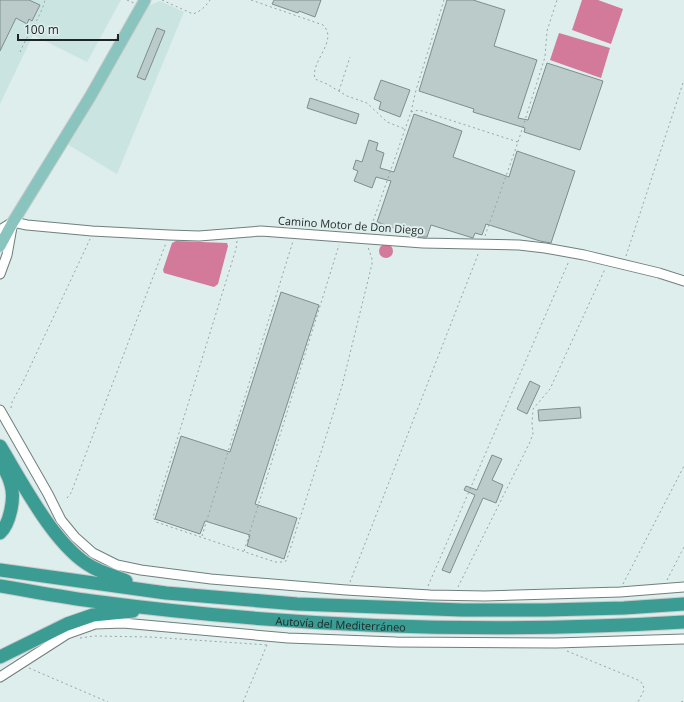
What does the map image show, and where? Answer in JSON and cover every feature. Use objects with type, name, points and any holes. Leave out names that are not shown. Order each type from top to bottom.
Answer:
[{"type":"highway","points":[[0,446],[47,522],[61,540],[92,567],[126,581]]},
{"type":"highway","points":[[0,463],[5,469],[12,487],[11,514],[0,533]]},
{"type":"highway","points":[[0,563],[172,588],[334,602],[363,607]]},
{"type":"highway","name":"Autovía del Mediterráneo","points":[[0,570],[166,593],[297,604],[462,610],[624,608],[684,604]]},
{"type":"highway","name":"Autovía del Mediterráneo","points":[[0,586],[91,601],[161,609],[254,618],[402,627],[564,627],[684,622]]},
{"type":"highway","points":[[0,657],[66,624],[93,615],[161,609]]},
{"type":"main road","points":[[0,247],[13,222],[90,97],[145,0]]},
{"type":"street","points":[[0,230],[13,222]]},
{"type":"street","points":[[0,274],[7,255],[13,222]]},
{"type":"street","name":"Camino Motor de Don Diego","points":[[13,222],[27,225],[92,231],[169,235],[198,236],[261,231],[423,243],[519,245],[573,253],[659,272],[684,281]]},
{"type":"street","points":[[0,410],[48,494],[61,520],[75,538],[93,552],[117,565],[141,570],[203,578],[428,595],[485,596],[620,592],[684,587]]},
{"type":"street","points":[[0,677],[67,634],[96,624],[123,623],[288,638],[396,642],[556,643],[684,639]]},
{"type":"path","points":[[20,52],[33,24],[40,15],[44,0]]},
{"type":"path","points":[[162,0],[193,14],[200,11],[210,0]]},
{"type":"path","points":[[251,0],[323,25],[327,28],[328,37],[314,77],[315,79],[327,84],[347,96],[367,103],[387,122],[405,129]]},
{"type":"path","points":[[236,232],[236,249],[153,517],[156,522],[275,562],[282,562],[286,561],[288,556],[342,386],[372,264],[367,239],[411,112],[416,90],[444,0]]},
{"type":"path","points":[[346,590],[482,244],[518,142],[544,57],[547,32],[557,0]]},
{"type":"path","points":[[339,92],[350,57]]},
{"type":"path","points":[[623,264],[684,80]]},
{"type":"path","points":[[411,112],[419,110],[518,142]]},
{"type":"path","points":[[11,408],[12,402],[89,244],[92,231]]},
{"type":"path","points":[[202,537],[296,233]]},
{"type":"path","points":[[67,498],[71,493],[169,235]]},
{"type":"path","points":[[244,552],[341,237]]},
{"type":"path","points":[[428,595],[428,585],[573,253]]},
{"type":"path","points":[[457,596],[459,585],[530,442],[533,434],[533,410],[550,389],[609,261]]},
{"type":"path","points":[[620,592],[684,466]]},
{"type":"path","points":[[663,589],[684,547]]},
{"type":"path","points":[[81,638],[101,636],[142,636],[275,645]]},
{"type":"path","points":[[243,702],[267,645]]},
{"type":"path","points":[[561,651],[568,651],[638,680],[643,684],[644,690],[638,702]]},
{"type":"path","points":[[27,667],[108,702]]},
{"type":"shaded area","points":[[0,0],[121,0],[87,62],[33,35],[0,104]]},
{"type":"shaded area","points":[[582,0],[598,0],[623,9],[611,44],[572,30]]},
{"type":"shaded area","points":[[160,1],[184,12],[117,174],[67,144],[148,6]]},
{"type":"shaded area","points":[[559,33],[610,48],[601,78],[550,60]]},
{"type":"shaded area","points":[[176,241],[227,243],[228,246],[218,284],[214,287],[164,273],[163,270],[172,243]]},
{"type":"shaded area","points":[[383,244],[389,244],[393,248],[393,254],[389,258],[383,258],[379,254],[379,248]]},
{"type":"building","points":[[0,0],[29,0],[40,5],[32,21],[29,19],[27,24],[16,18],[0,51]]},
{"type":"building","points":[[274,0],[321,0],[315,17],[272,4]]},
{"type":"building","points":[[447,0],[473,0],[505,10],[494,46],[537,60],[518,118],[528,120],[547,63],[603,81],[580,150],[524,132],[525,128],[473,112],[474,109],[419,91]]},
{"type":"building","points":[[157,28],[165,31],[145,80],[137,77]]},
{"type":"building","points":[[381,80],[410,90],[400,117],[379,109],[381,102],[374,99]]},
{"type":"building","points":[[310,98],[359,114],[356,124],[307,108]]},
{"type":"building","points":[[414,114],[462,131],[453,157],[509,177],[517,151],[575,171],[551,243],[486,224],[482,235],[475,233],[473,238],[431,225],[427,237],[419,237],[377,222],[391,181],[376,177],[372,188],[354,181],[358,171],[353,169],[356,160],[362,162],[369,140],[378,143],[376,150],[384,153],[380,168],[394,172]]},
{"type":"building","points":[[281,292],[319,305],[255,504],[297,518],[284,559],[247,546],[250,535],[205,521],[200,534],[155,519],[181,436],[230,452]]},
{"type":"building","points":[[530,381],[540,386],[527,414],[517,409]]},
{"type":"building","points":[[580,407],[581,418],[539,421],[538,410]]},
{"type":"building","points":[[492,455],[502,459],[492,480],[503,485],[496,503],[483,498],[450,573],[442,570],[475,495],[464,490],[466,486],[477,490]]}]
